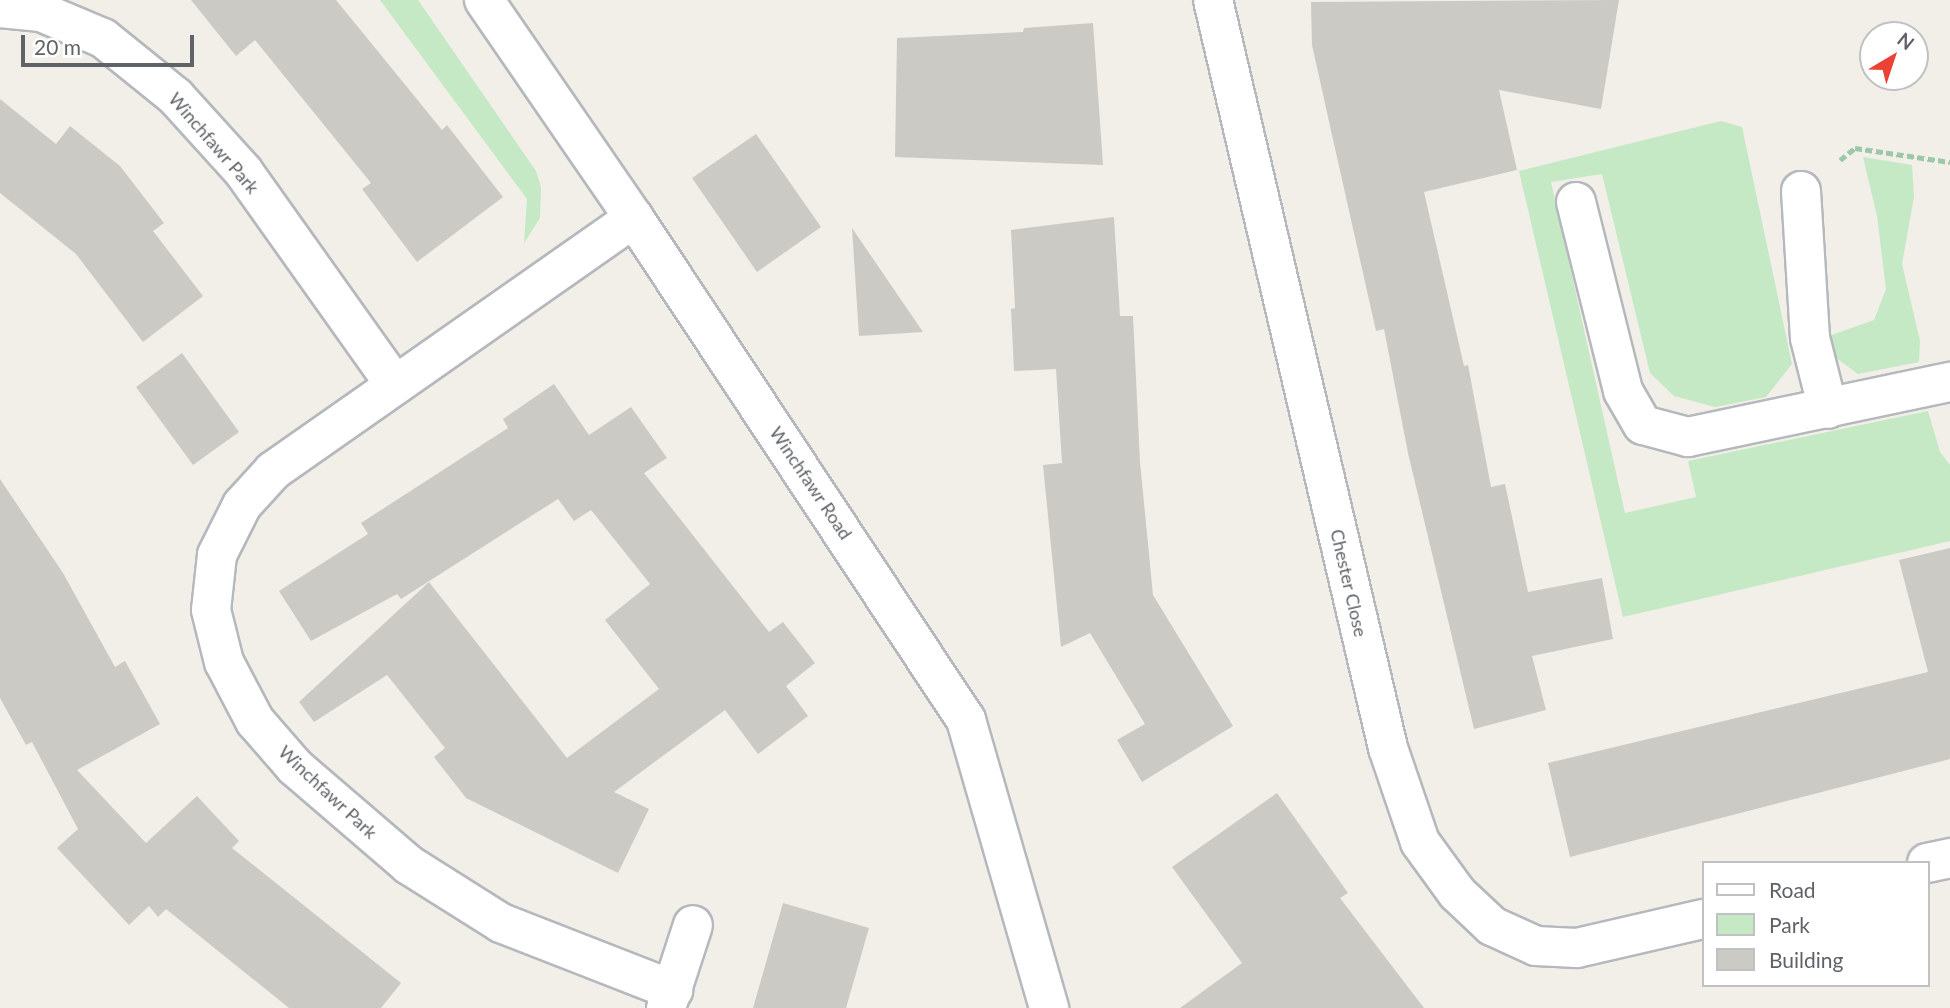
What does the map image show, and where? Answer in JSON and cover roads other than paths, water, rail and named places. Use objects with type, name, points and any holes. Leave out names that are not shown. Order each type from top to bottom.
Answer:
[{"type":"street","name":"Winchfawr Road","points":[[484,0],[634,218],[966,720],[1049,1008]]},
{"type":"street","name":"Chester Close","points":[[1213,0],[1388,748],[1420,842],[1457,893],[1492,926],[1536,946],[1577,948],[1702,919]]},
{"type":"street","name":"Winchfawr Park","points":[[0,9],[41,12],[103,38],[176,97],[243,171],[395,386]]},
{"type":"street","points":[[1801,191],[1810,338],[1828,409]]},
{"type":"street","points":[[1576,202],[1623,391],[1643,425],[1688,437],[1950,382]]},
{"type":"street","name":"Winchfawr Park","points":[[634,218],[273,471],[242,505],[217,555],[211,610],[223,662],[255,720],[295,767],[409,865],[500,923],[669,999],[693,925]]},
{"type":"street","points":[[1929,863],[1950,858]]}]
